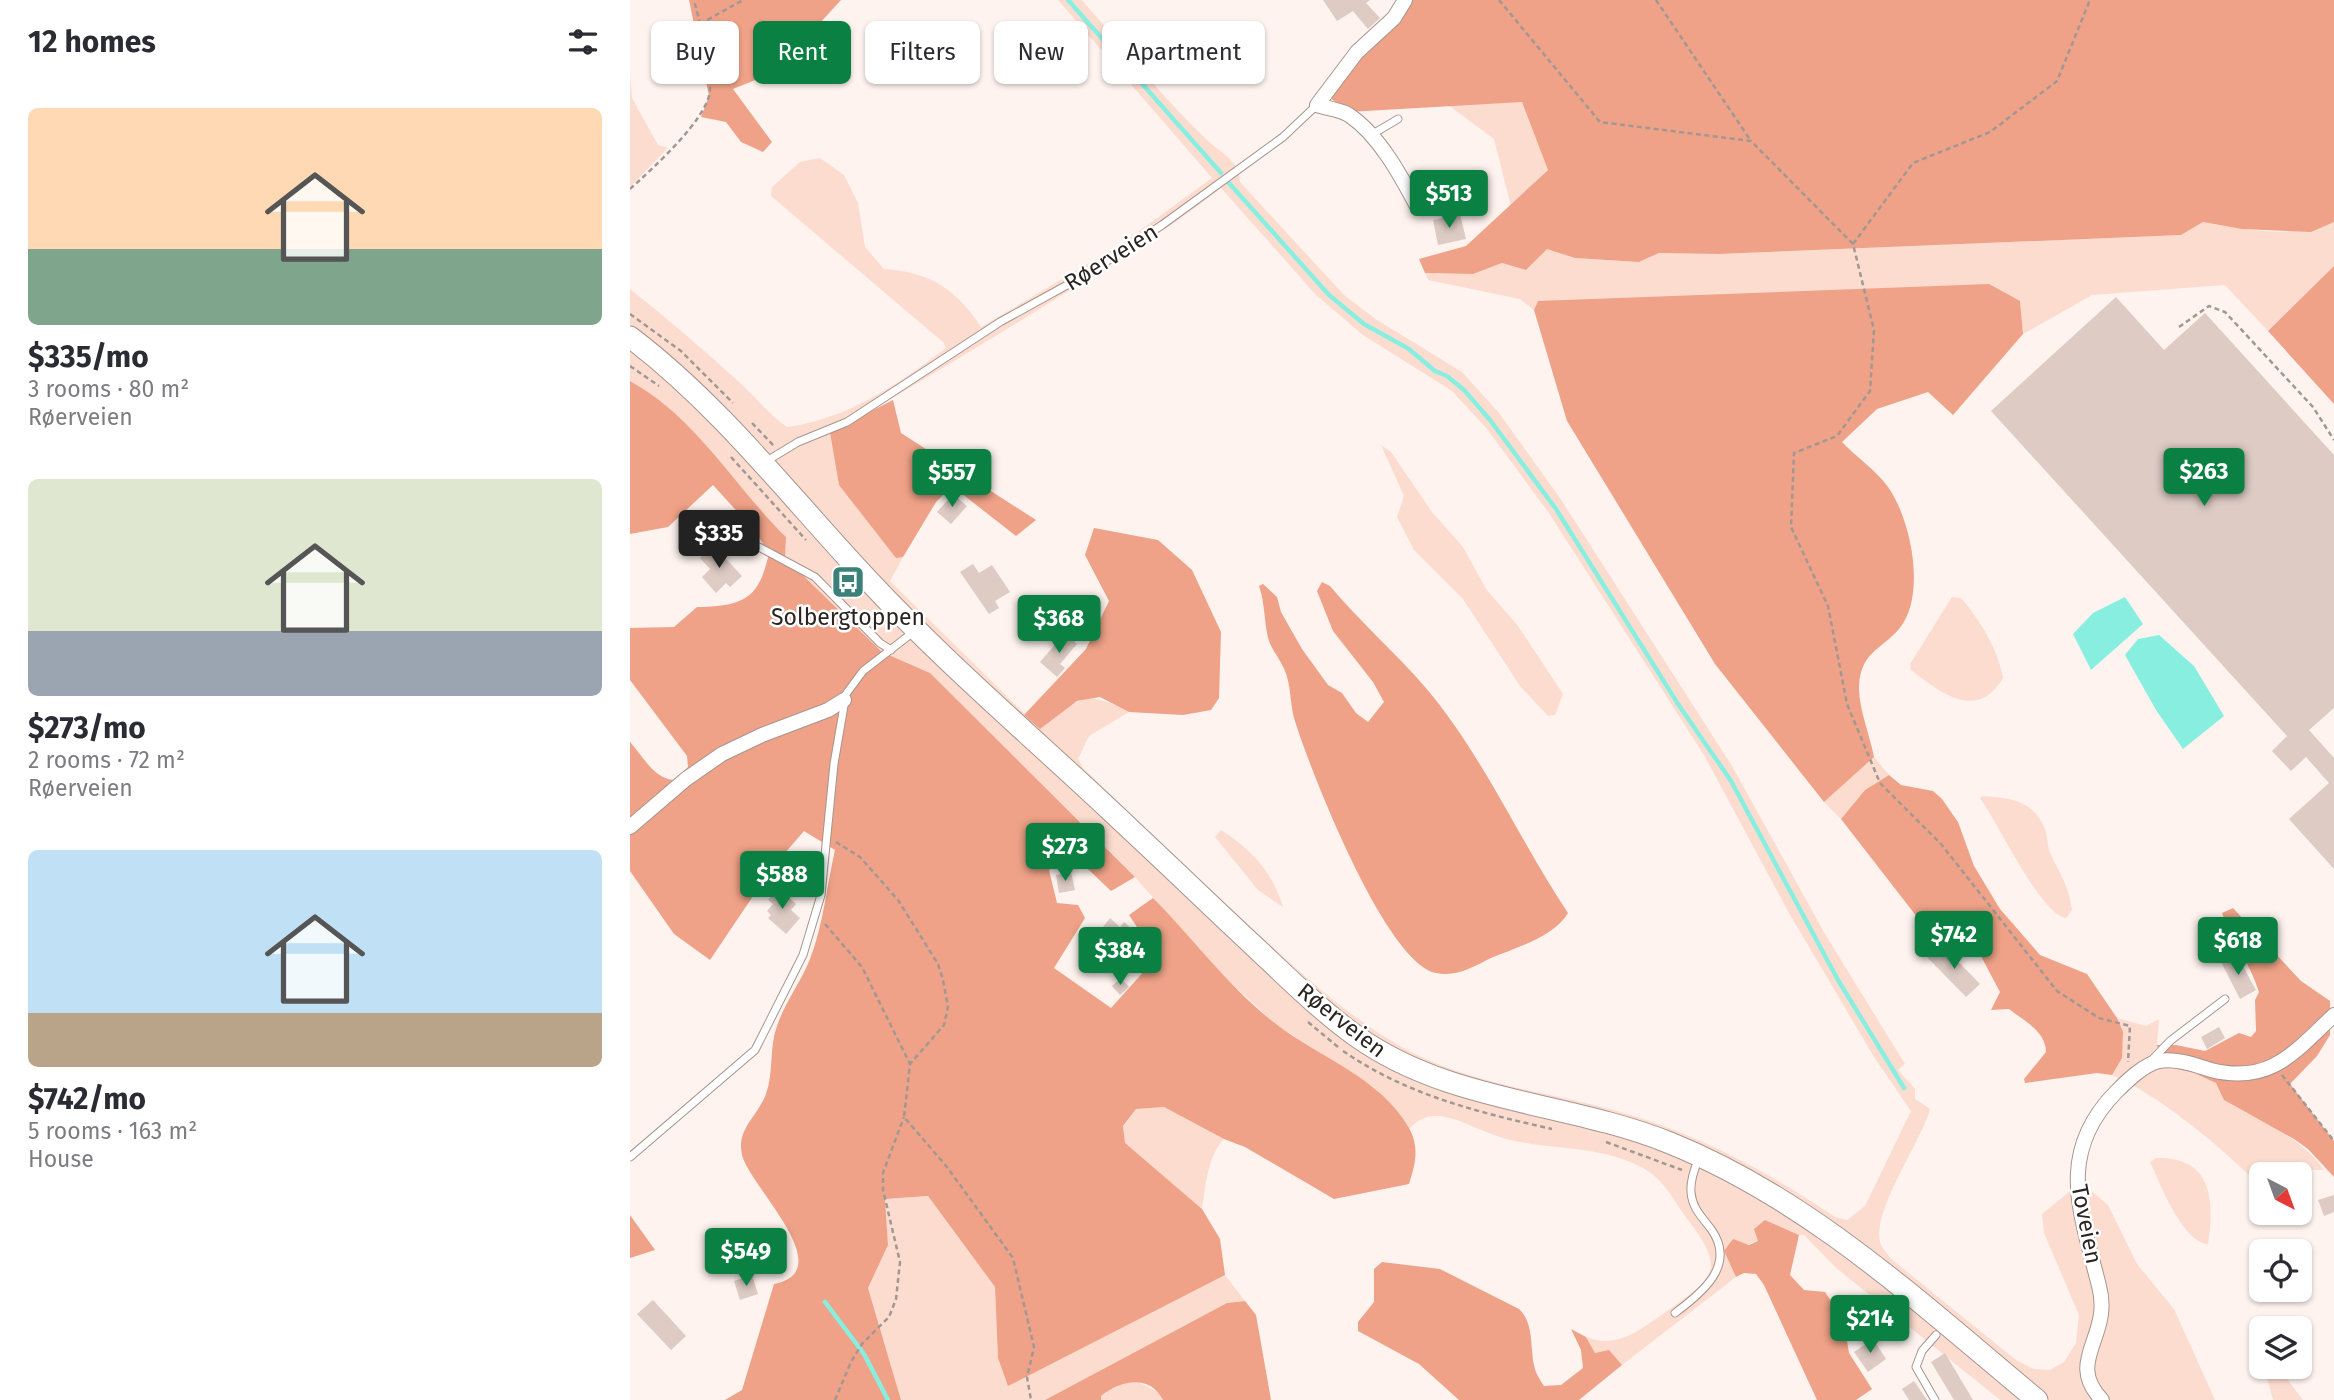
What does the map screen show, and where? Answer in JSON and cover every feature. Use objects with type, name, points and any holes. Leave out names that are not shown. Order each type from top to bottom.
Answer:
[{"type":"main road","name":"Røerveien","points":[[630,337],[691,388],[916,630],[1295,984],[1373,1047],[1407,1067],[1440,1080],[1623,1126],[1696,1165],[1772,1192],[1817,1222],[2037,1400]]},
{"type":"street","points":[[1405,0],[1394,18],[1357,52],[1317,105],[1348,114],[1371,136],[1403,181],[1418,208]]},
{"type":"street","points":[[630,827],[685,779],[722,754],[762,735],[828,710],[844,700]]},
{"type":"street","name":"Toveien","points":[[2102,1400],[2087,1380],[2085,1367],[2101,1324],[2103,1305],[2078,1206],[2077,1163],[2095,1118],[2128,1080],[2150,1065],[2176,1060],[2240,1074],[2275,1066],[2286,1061],[2334,1015]]},
{"type":"lane","name":"Røerveien","points":[[762,464],[798,442],[847,422],[1000,322],[1087,274],[1162,225],[1283,137],[1317,105]]},
{"type":"lane","points":[[1371,136],[1398,119]]},
{"type":"lane","points":[[759,547],[806,570],[880,643],[891,650]]},
{"type":"lane","points":[[630,1157],[755,1050],[803,955],[821,895],[834,764],[844,700],[857,677],[916,630]]},
{"type":"lane","points":[[2150,1065],[2152,1058],[2170,1041],[2225,999]]},
{"type":"lane","points":[[1675,1313],[1710,1284],[1719,1265],[1715,1236],[1692,1199],[1696,1165]]},
{"type":"lane","points":[[1935,1400],[1916,1367],[1922,1351],[1936,1335]]},
{"type":"path","points":[[694,0],[700,21]]},
{"type":"path","points":[[706,21],[743,0]]},
{"type":"path","points":[[1499,0],[1600,122],[1751,141]]},
{"type":"path","points":[[1656,0],[1751,141],[1853,244],[1874,330],[1870,391],[1837,436],[1794,453],[1791,527],[1828,606],[1847,704],[1880,783],[1941,844],[2057,991],[2099,1018],[2130,1026],[2128,1080]]},
{"type":"path","points":[[1853,244],[1913,163],[1990,132],[2057,81],[2090,0]]},
{"type":"path","points":[[630,189],[704,112],[710,91],[709,84]]},
{"type":"path","points":[[2179,327],[2209,306],[2225,312],[2313,407],[2334,440]]},
{"type":"path","points":[[630,366],[666,391]]},
{"type":"path","points":[[724,449],[807,541]]},
{"type":"path","points":[[828,836],[860,857],[898,900],[939,964],[948,1007],[944,1025],[910,1064]]},
{"type":"path","points":[[816,914],[862,967],[910,1064],[904,1116],[883,1173],[883,1190],[900,1262],[896,1300],[889,1317],[857,1352],[835,1400]]},
{"type":"path","points":[[1304,1018],[1345,1052],[1410,1089],[1474,1112],[1554,1129]]},
{"type":"path","points":[[2275,1066],[2334,1141]]},
{"type":"path","points":[[904,1116],[947,1167],[1013,1258],[1034,1347],[1027,1377],[1031,1400]]},
{"type":"path","points":[[1600,1140],[1696,1165]]},
{"type":"shaded area","points":[[689,0],[841,0],[822,21],[753,21],[753,81],[733,89],[772,142],[763,152],[741,142],[726,122],[701,117],[709,96],[706,84],[739,84],[739,21],[693,21]]},
{"type":"shaded area","points":[[1058,0],[1082,0],[1102,23],[1102,51],[1088,35],[1088,21],[1076,21]]},
{"type":"shaded area","points":[[1403,0],[2334,0],[2334,222],[2311,232],[2242,229],[2203,222],[2181,235],[1719,254],[1659,253],[1639,262],[1575,258],[1547,249],[1526,270],[1502,263],[1473,274],[1425,273],[1419,259],[1466,246],[1548,170],[1522,102],[1348,112],[1329,97],[1404,7]]},
{"type":"shaded area","points":[[630,76],[632,98],[658,145],[668,148],[630,187]]},
{"type":"shaded area","points":[[1131,84],[1154,84],[1205,138],[1228,157],[1239,174],[1240,182],[1344,295],[1377,320],[1462,372],[1499,413],[1560,498],[1732,766],[1825,934],[1905,1064],[1898,1070],[1915,1089],[1915,1099],[1930,1109],[1882,1215],[1879,1232],[1881,1245],[1890,1258],[2016,1360],[2034,1369],[2050,1370],[2064,1362],[2076,1343],[2079,1315],[2044,1233],[2042,1214],[2069,1192],[2089,1189],[2108,1205],[2137,1264],[2174,1309],[2215,1400],[2000,1400],[1835,1267],[1804,1235],[1765,1220],[1758,1241],[1724,1251],[1736,1277],[1622,1365],[1609,1351],[1595,1353],[1586,1337],[1608,1341],[1636,1332],[1693,1292],[1709,1274],[1711,1264],[1701,1238],[1658,1179],[1627,1160],[1592,1151],[1503,1138],[1445,1117],[1425,1118],[1409,1129],[1376,1089],[1275,1024],[1211,964],[1135,877],[930,673],[882,652],[785,558],[786,537],[695,433],[654,396],[630,381],[630,289],[713,358],[787,427],[809,423],[851,408],[891,387],[946,348],[944,343],[771,196],[772,187],[800,162],[820,158],[844,175],[858,203],[865,247],[884,269],[915,274],[940,285],[962,302],[981,327],[1120,245],[1212,178]],"holes":[[[1221,188],[1316,295],[1363,335],[1452,391],[1487,429],[1549,513],[1704,755],[1789,913],[1874,1057],[1911,1111],[1865,1206],[1847,1220],[1835,1217],[1757,1169],[1674,1130],[1617,1111],[1514,1087],[1437,1064],[1391,1041],[1329,997],[1084,769],[1078,759],[1089,736],[1129,712],[1113,704],[1090,699],[1073,705],[1039,728],[890,581],[903,557],[830,432],[924,380],[1094,276]]]},
{"type":"shaded area","points":[[1522,101],[1548,169],[1511,207],[1494,139],[1448,105]]},
{"type":"shaded area","points":[[2203,222],[2286,232],[2334,222],[2334,266],[2268,331],[2225,285],[2092,295],[2023,334],[2020,301],[1538,301],[1534,310],[1520,299],[1428,280],[1425,273],[1473,274],[1502,263],[1526,270],[1547,248],[1575,258],[1639,262],[1659,253],[1719,254],[2181,235]]},
{"type":"shaded area","points":[[2334,266],[2334,404],[2268,331]]},
{"type":"shaded area","points":[[1989,284],[2020,301],[2023,334],[1953,415],[1928,392],[1877,409],[1842,442],[1883,481],[1896,501],[1909,537],[1914,578],[1908,615],[1899,629],[1867,659],[1860,676],[1861,705],[1874,757],[1824,802],[1715,664],[1567,421],[1534,310],[1538,301]]},
{"type":"shaded area","points":[[630,381],[675,413],[713,453],[786,537],[785,558],[882,652],[930,673],[1135,877],[1111,891],[1070,852],[1049,870],[1057,903],[1078,905],[1085,918],[1054,968],[1111,1008],[1147,968],[1149,945],[1129,915],[1153,898],[1259,1010],[1293,1036],[1366,1082],[1397,1110],[1409,1128],[1415,1149],[1415,1163],[1409,1184],[1334,1199],[1245,1147],[1224,1139],[1164,1107],[1136,1109],[1123,1126],[1125,1143],[1202,1209],[1220,1239],[1225,1275],[1008,1386],[998,1358],[995,1287],[928,1196],[885,1199],[888,1245],[868,1288],[901,1400],[725,1400],[742,1390],[774,1284],[792,1276],[798,1263],[795,1246],[786,1227],[748,1169],[741,1146],[745,1130],[766,1094],[777,1026],[814,946],[835,850],[804,831],[772,868],[710,960],[674,934],[630,871],[630,742],[654,771],[667,779],[674,780],[688,767],[687,756],[630,680],[630,628],[674,627],[697,607],[738,602],[747,597],[760,581],[769,553],[754,530],[713,485],[668,527],[630,534]]},
{"type":"shaded area","points":[[893,400],[901,433],[1036,520],[1016,536],[952,486],[936,502],[903,557],[896,558],[839,485],[830,432]]},
{"type":"shaded area","points":[[1381,445],[1391,452],[1432,512],[1463,547],[1486,589],[1518,626],[1563,694],[1555,715],[1548,716],[1520,686],[1463,599],[1414,550],[1397,517],[1404,496]]},
{"type":"shaded area","points":[[1094,528],[1158,540],[1192,570],[1221,632],[1219,698],[1211,710],[1183,715],[1129,712],[1100,697],[1077,701],[1040,729],[1024,715],[1086,649],[1109,601],[1085,555]]},
{"type":"shaded area","points":[[1322,582],[1330,586],[1425,687],[1446,713],[1483,769],[1568,913],[1544,935],[1451,974],[1436,973],[1416,961],[1394,936],[1373,901],[1332,818],[1294,718],[1287,676],[1268,638],[1259,586],[1263,584],[1277,597],[1281,612],[1302,649],[1328,685],[1342,693],[1356,713],[1368,722],[1384,702],[1373,682],[1333,631],[1317,591]]},
{"type":"shaded area","points":[[1952,597],[1961,598],[1975,616],[1993,646],[2001,667],[2003,678],[1993,691],[1982,699],[1958,699],[1934,687],[1911,670],[1910,664]]},
{"type":"shaded area","points":[[1874,757],[1889,775],[1865,790],[1841,819],[1824,802]]},
{"type":"shaded area","points":[[1889,775],[1901,785],[1933,791],[1942,799],[1958,822],[1974,866],[2000,909],[2040,955],[2087,974],[2117,1018],[2123,1032],[2122,1058],[2112,1075],[2097,1073],[2025,1083],[2024,1079],[2046,1052],[2038,1032],[2009,1009],[1991,1010],[2000,992],[1974,943],[1958,926],[1917,917],[1841,819],[1865,790]]},
{"type":"shaded area","points":[[1983,796],[2020,802],[2040,819],[2050,852],[2069,894],[2072,910],[2066,918],[2045,902],[2020,866],[1980,798]]},
{"type":"shaded area","points":[[1221,830],[1260,862],[1283,907],[1258,890],[1215,837]]},
{"type":"shaded area","points":[[2233,908],[2301,981],[2330,1001],[2330,1035],[2317,1056],[2290,1084],[2334,1141],[2334,1177],[2308,1149],[2294,1139],[2224,1100],[2216,1083],[2192,1072],[2161,1066],[2157,1045],[2176,1045],[2205,1051],[2239,1033],[2251,1037],[2256,1031],[2255,1000],[2259,992],[2222,913]]},
{"type":"shaded area","points":[[2117,1018],[2146,1026],[2159,1019],[2157,1045],[2161,1066],[2206,1076],[2219,1086],[2226,1100],[2291,1138],[2324,1170],[2312,1170],[2312,1162],[2249,1162],[2248,1174],[2183,1119],[2148,1094],[2112,1075],[2119,1061],[2122,1033]]},
{"type":"shaded area","points":[[1164,1107],[1224,1139],[1211,1163],[1202,1209],[1125,1144],[1123,1127],[1136,1109]]},
{"type":"shaded area","points":[[2156,1158],[2175,1159],[2189,1164],[2206,1184],[2211,1212],[2208,1244],[2198,1241],[2189,1233],[2173,1210],[2150,1162]]},
{"type":"shaded area","points":[[928,1196],[995,1287],[998,1358],[1008,1385],[1225,1275],[1245,1301],[1227,1303],[1045,1400],[901,1400],[868,1288],[888,1245],[885,1199]]},
{"type":"shaded area","points":[[630,1215],[655,1250],[630,1258]]},
{"type":"shaded area","points":[[1765,1220],[1799,1235],[1790,1275],[1804,1290],[1825,1292],[1844,1321],[1849,1353],[1872,1389],[1856,1400],[1817,1400],[1764,1285],[1756,1274],[1744,1273],[1736,1277],[1724,1251],[1733,1239],[1749,1245],[1758,1241],[1754,1229]]},
{"type":"shaded area","points":[[1382,1262],[1440,1269],[1519,1309],[1527,1321],[1535,1368],[1544,1386],[1561,1385],[1583,1368],[1581,1350],[1571,1329],[1586,1337],[1595,1353],[1609,1350],[1622,1365],[1579,1400],[1459,1400],[1419,1364],[1358,1331],[1358,1322],[1374,1302],[1374,1269]]},
{"type":"shaded area","points":[[1245,1301],[1256,1315],[1271,1400],[1163,1400],[1150,1386],[1134,1382],[1117,1386],[1101,1396],[1101,1400],[1045,1400],[1227,1303]]},
{"type":"shaded area","points":[[2267,1379],[2287,1379],[2303,1400],[2273,1400]]},
{"type":"shaded area","points":[[1138,1382],[1160,1393],[1163,1400],[1101,1400],[1101,1396],[1116,1383]]},
{"type":"water","points":[[2125,597],[2143,624],[2091,670],[2073,634],[2093,613]]},
{"type":"water","points":[[2159,635],[2194,666],[2224,716],[2183,749],[2156,710],[2125,655],[2138,639]]},
{"type":"building","points":[[1323,0],[1370,0],[1366,3],[1380,18],[1368,29],[1353,11],[1337,21]]},
{"type":"building","points":[[1460,214],[1466,239],[1438,245],[1433,220]]},
{"type":"building","points":[[2116,297],[2164,350],[2205,313],[2334,455],[2334,708],[2309,730],[2334,758],[2334,869],[2289,819],[2329,783],[2306,757],[2291,771],[2272,751],[2287,736],[1991,411]]},
{"type":"building","points":[[953,494],[967,506],[951,524],[937,512]]},
{"type":"building","points":[[713,545],[742,576],[730,587],[726,583],[716,593],[702,577],[710,569],[700,558]]},
{"type":"building","points":[[973,564],[979,573],[992,565],[1010,592],[995,601],[999,608],[989,614],[960,572]]},
{"type":"building","points":[[1065,633],[1077,644],[1060,664],[1065,668],[1057,677],[1040,662]]},
{"type":"building","points":[[1071,872],[1075,890],[1059,893],[1056,875]]},
{"type":"building","points":[[778,888],[796,904],[791,910],[800,918],[786,934],[768,918],[771,915],[767,911],[773,904],[768,900]]},
{"type":"building","points":[[1110,918],[1120,927],[1124,922],[1139,935],[1130,945],[1142,954],[1132,966],[1106,943],[1110,939],[1100,931]]},
{"type":"building","points":[[1941,944],[1980,984],[1966,997],[1927,957]]},
{"type":"building","points":[[2233,956],[2237,963],[2240,961],[2256,990],[2240,999],[2221,962]]},
{"type":"building","points":[[1121,978],[1129,987],[1120,995],[1112,986]]},
{"type":"building","points":[[2219,1027],[2225,1038],[2207,1049],[2201,1037]]},
{"type":"building","points":[[2334,1195],[2334,1212],[2324,1216],[2318,1200]]},
{"type":"building","points":[[752,1275],[758,1294],[740,1300],[734,1281]]},
{"type":"building","points":[[653,1300],[686,1336],[671,1350],[637,1314]]},
{"type":"building","points":[[1873,1339],[1886,1359],[1868,1372],[1854,1352]]},
{"type":"building","points":[[1945,1353],[1973,1400],[1954,1400],[1931,1362]]},
{"type":"building","points":[[1914,1381],[1927,1400],[1909,1400],[1902,1389]]},
{"type":"waterway","points":[[1068,0],[1221,173]]},
{"type":"waterway","points":[[1229,183],[1329,295],[1364,324],[1409,349],[1435,371],[1447,376],[1464,390],[1490,420],[1556,509],[1678,704],[1731,781],[1838,980],[1904,1088]]},
{"type":"waterway","points":[[825,1302],[864,1354],[888,1400]]},
{"type":"place","name":"Solbergtoppen","points":[[848,582]]}]
